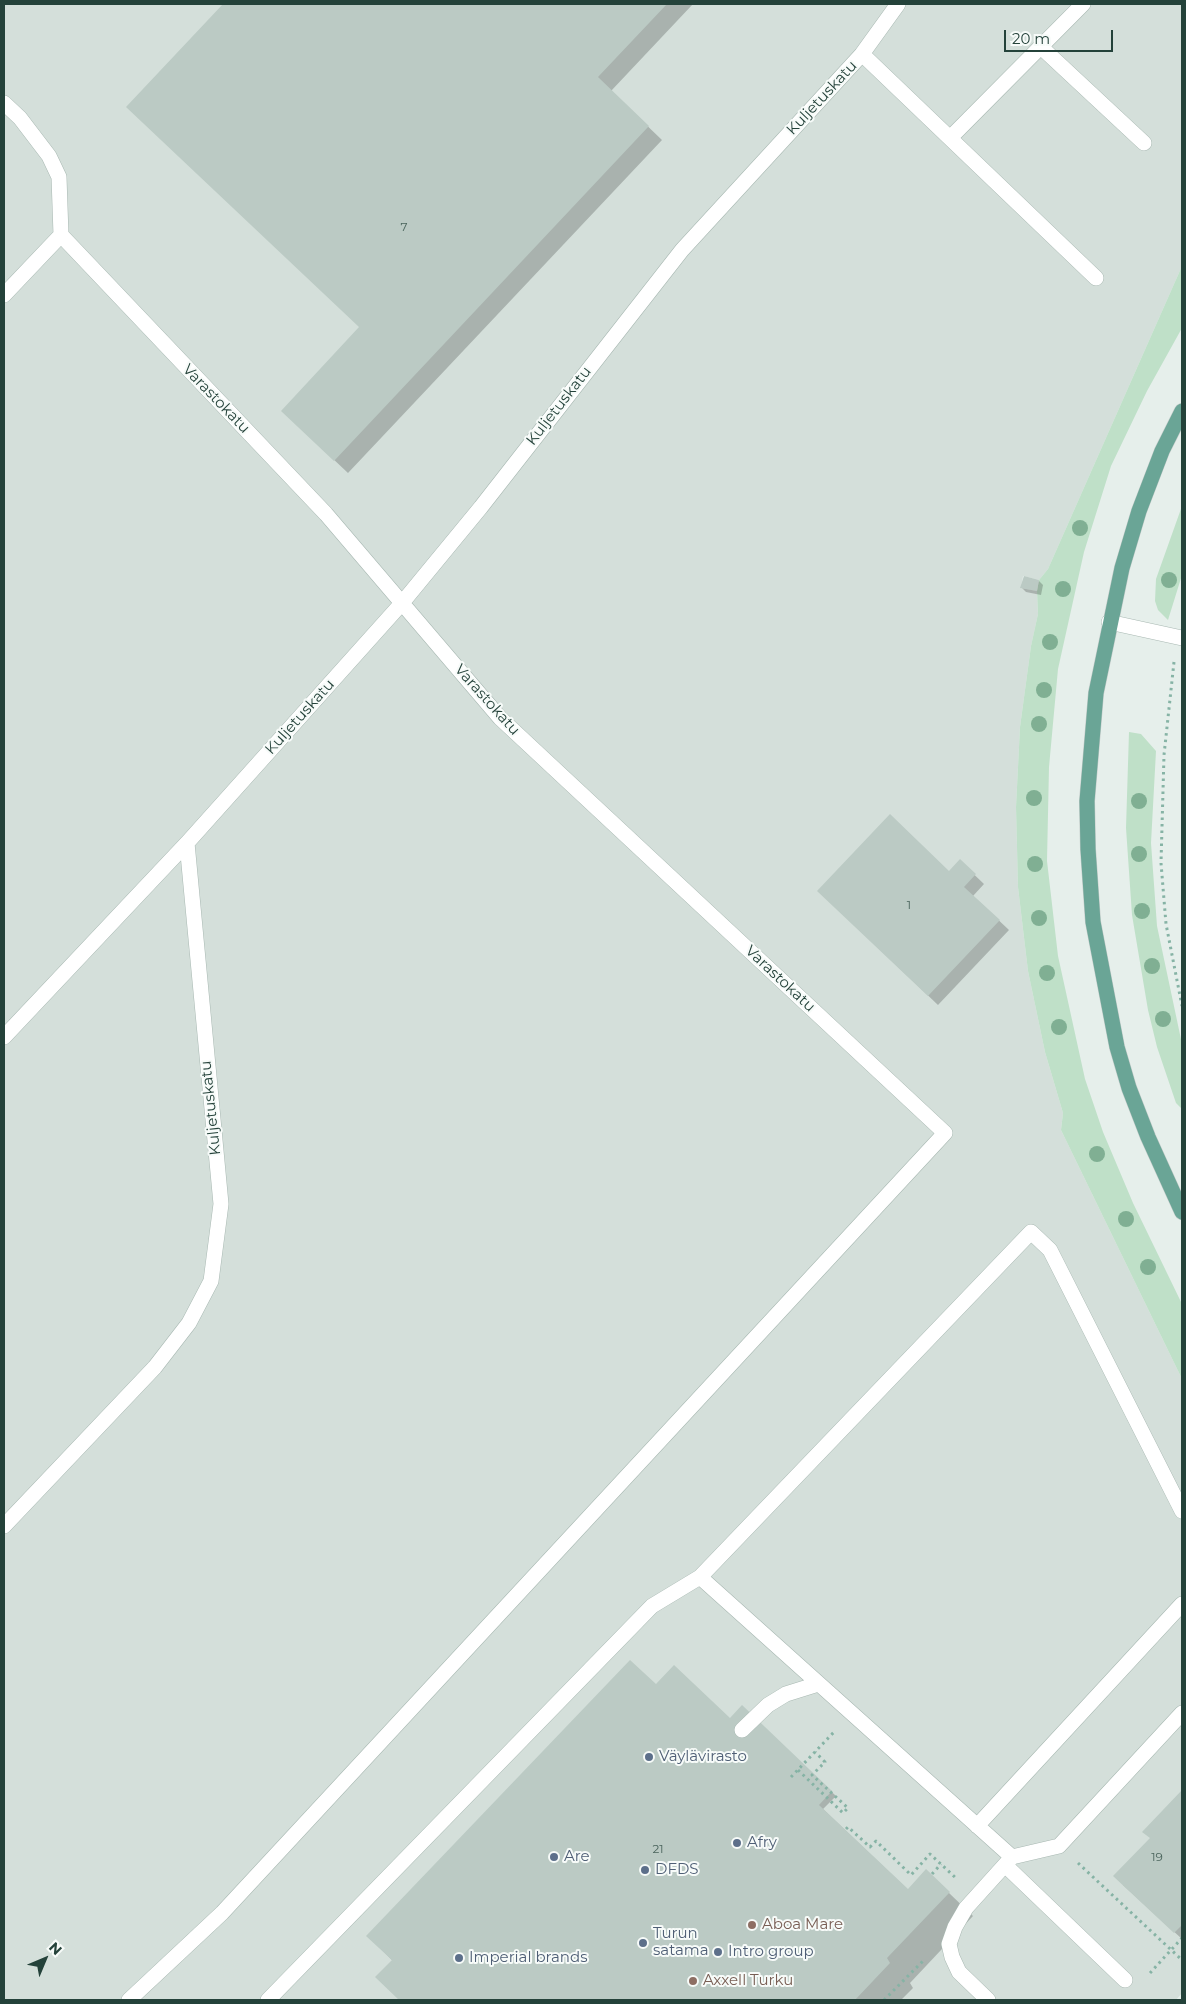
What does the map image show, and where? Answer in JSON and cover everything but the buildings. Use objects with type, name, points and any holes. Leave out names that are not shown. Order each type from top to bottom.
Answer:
[{"type":"main road","points":[[1182,411],[1162,451],[1139,511],[1122,568],[1109,622],[1096,693],[1087,801],[1093,922],[1117,1047],[1129,1088],[1148,1137],[1182,1212]]},
{"type":"street","name":"Kuljetuskatu","points":[[4,1526],[155,1367],[189,1323],[211,1281],[221,1204],[187,843],[402,603],[481,507],[682,250],[862,54],[898,4]]},
{"type":"street","points":[[950,138],[1083,4]]},
{"type":"street","points":[[1041,46],[1144,143]]},
{"type":"street","points":[[862,54],[1096,278]]},
{"type":"street","points":[[4,103],[20,118],[49,156],[59,177],[60,235],[4,294]]},
{"type":"street","name":"Varastokatu","points":[[60,235],[326,514],[500,718],[945,1133],[222,1912],[129,2000]]},
{"type":"street","points":[[1109,622],[1182,638]]},
{"type":"street","points":[[4,1037],[187,843]]},
{"type":"street","points":[[268,2000],[652,1606],[700,1577],[1031,1232],[1050,1250],[1182,1511]]},
{"type":"street","points":[[700,1577],[977,1826],[1008,1861],[1125,1980]]},
{"type":"street","points":[[977,1826],[1182,1604]]},
{"type":"street","points":[[742,1730],[768,1705],[786,1694],[818,1684]]},
{"type":"street","points":[[988,2000],[959,1972],[952,1957],[949,1944],[955,1927],[966,1908],[1008,1861],[1059,1846],[1182,1713]]},
{"type":"path","points":[[1175,655],[1164,755],[1161,863],[1166,924],[1182,1006]]},
{"type":"path","points":[[791,1777],[815,1752],[825,1762],[812,1775],[848,1808],[843,1813],[798,1770]]},
{"type":"path","points":[[846,1829],[848,1827],[870,1847],[876,1841],[911,1875],[930,1854],[976,1897]]},
{"type":"path","points":[[1059,1846],[1182,1960]]},
{"type":"path","points":[[932,1874],[941,1864]]},
{"type":"path","points":[[1125,1980],[1135,1989],[1182,1938]]},
{"type":"path","points":[[884,2000],[918,1964],[949,1944]]},
{"type":"shaded area","points":[[4,4],[1182,4],[1182,266],[1048,569],[1039,580],[1023,576],[1021,588],[1037,591],[1038,614],[1031,646],[1020,727],[1016,807],[1018,887],[1028,971],[1045,1052],[1063,1113],[1061,1130],[1182,1379],[1182,1993],[1176,2000],[4,2000]]},
{"type":"green space","points":[[1182,266],[1182,328],[1147,391],[1111,466],[1084,552],[1058,669],[1049,767],[1047,861],[1058,956],[1085,1079],[1103,1132],[1133,1203],[1182,1304],[1182,1379],[1061,1130],[1063,1113],[1045,1052],[1028,971],[1018,887],[1016,807],[1020,727],[1031,646],[1038,614],[1037,591],[1039,580],[1048,569]]},
{"type":"green space","points":[[1182,506],[1182,575],[1168,620],[1158,610],[1155,601],[1156,579]]},
{"type":"green space","points":[[1129,732],[1141,734],[1156,751],[1151,843],[1157,926],[1182,1044],[1182,1109],[1176,1103],[1157,1047],[1148,1010],[1132,915],[1126,828]]},
{"type":"place","name":"Väylävirasto","points":[[649,1757]]},
{"type":"place","name":"Afry","points":[[737,1843]]},
{"type":"place","name":"Are","points":[[554,1857]]},
{"type":"place","name":"DFDS","points":[[645,1870]]},
{"type":"place","name":"Aboa Mare","points":[[752,1925]]},
{"type":"place","name":"Turun satama","points":[[643,1943]]},
{"type":"place","name":"Intro group","points":[[718,1952]]},
{"type":"place","name":"Imperial brands","points":[[459,1958]]},
{"type":"place","name":"Axxell Turku","points":[[693,1981]]}]
